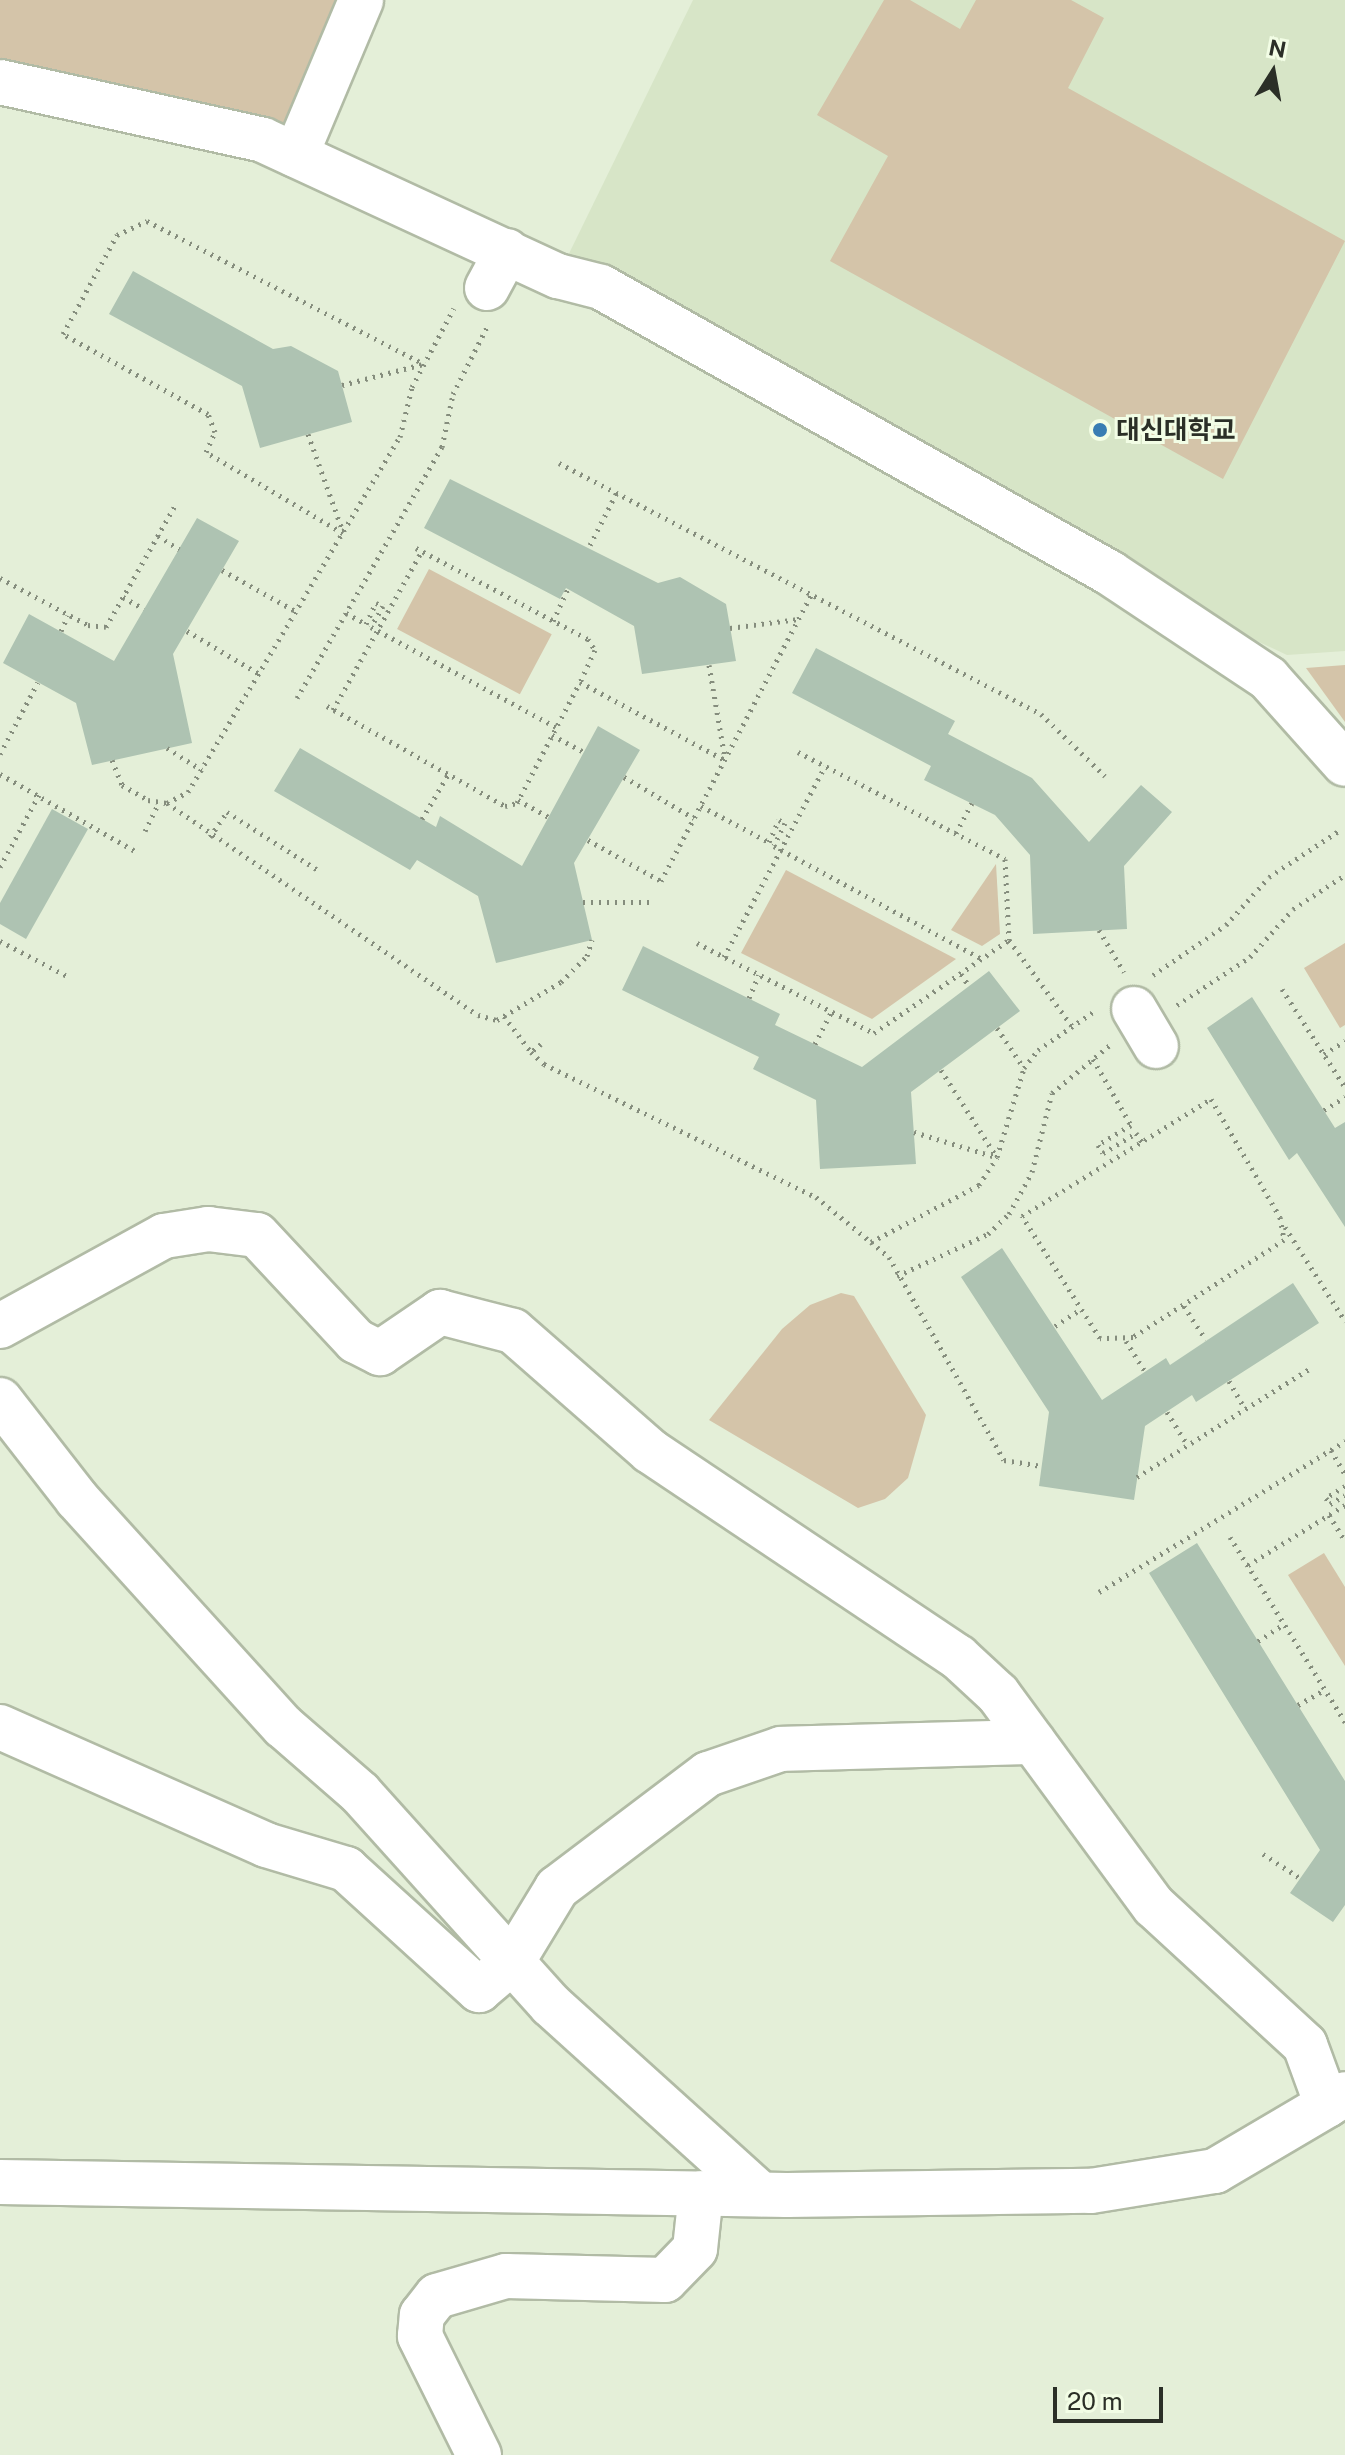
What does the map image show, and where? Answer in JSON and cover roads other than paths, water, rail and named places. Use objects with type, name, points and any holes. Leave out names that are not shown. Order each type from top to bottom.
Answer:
[{"type":"street","points":[[296,155],[361,0]]},
{"type":"street","points":[[0,82],[263,140],[296,155],[486,289],[601,287],[1110,573],[1268,678],[1345,764]]},
{"type":"street","points":[[0,1326],[164,1236],[220,1230],[257,1235],[356,1341],[380,1353],[440,1312],[513,1331],[674,1468],[958,1657],[1033,1742],[1154,1906],[1305,2045],[1336,2099],[1215,2171],[1091,2191],[760,2194],[0,2182]]},
{"type":"street","points":[[0,1400],[77,1499],[283,1726],[360,1793],[512,1962],[760,2194]]},
{"type":"street","points":[[0,1727],[266,1845],[346,1869],[479,1990],[512,1962],[557,1888],[708,1774],[781,1749],[1033,1742]]},
{"type":"street","points":[[479,2455],[420,2336],[422,2315],[437,2296],[506,2276],[665,2280],[695,2249],[701,2193]]},
{"type":"place","name":"대신대학교","points":[[1100,430]]}]
